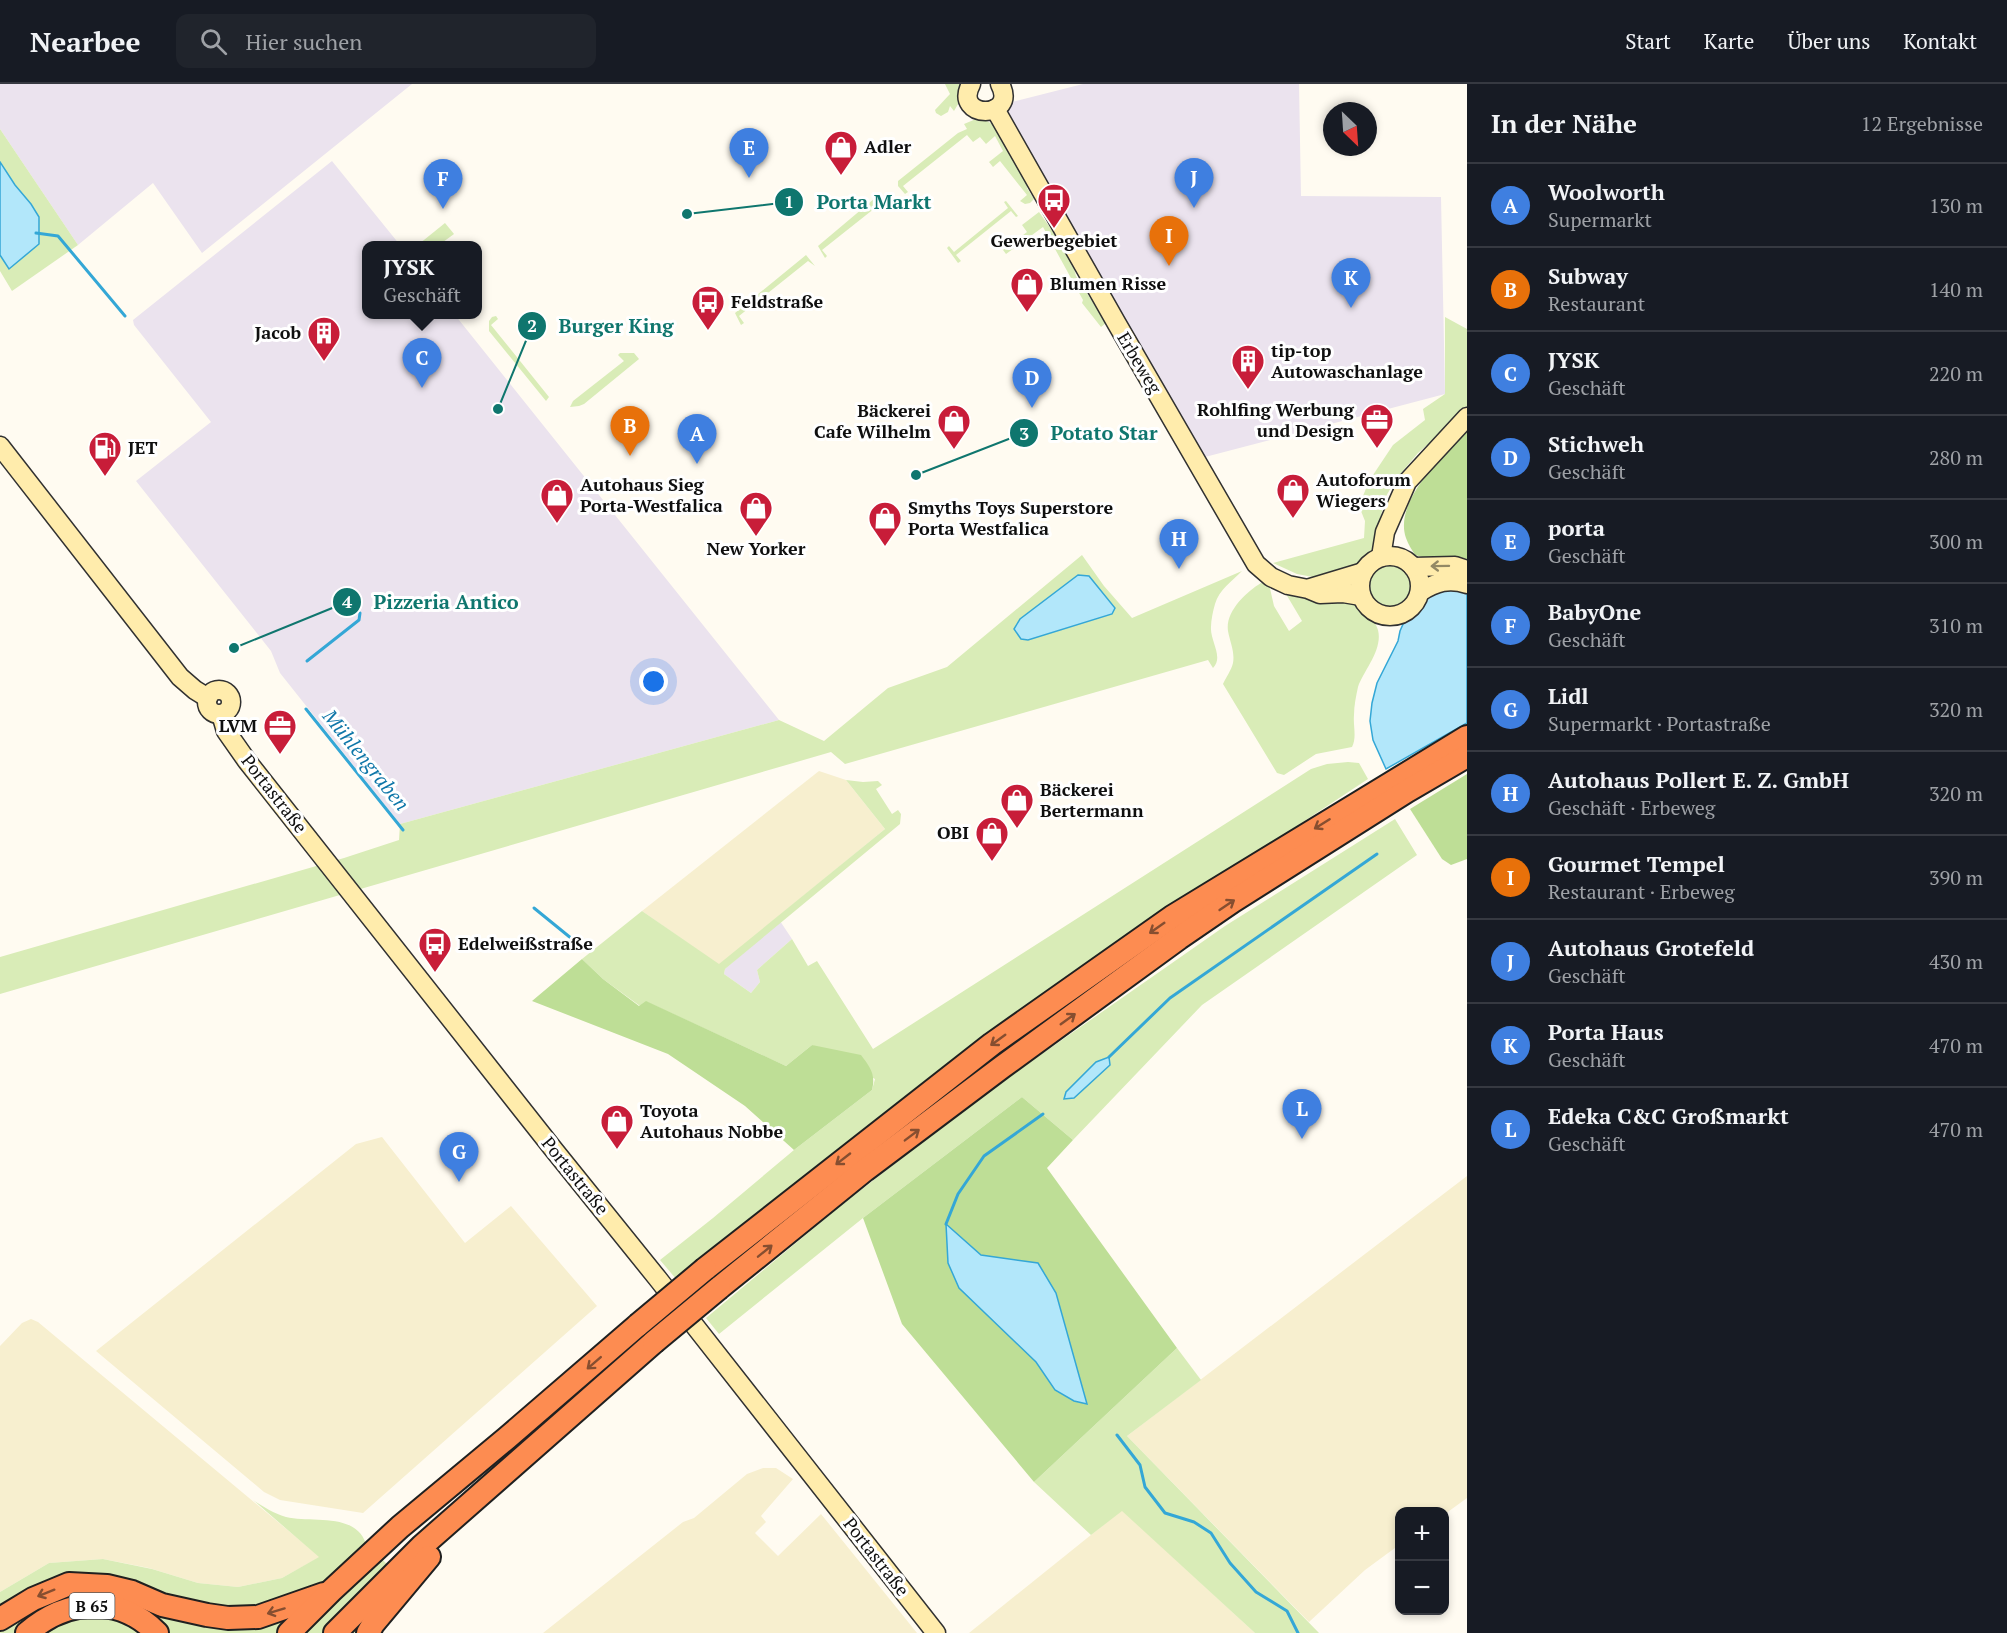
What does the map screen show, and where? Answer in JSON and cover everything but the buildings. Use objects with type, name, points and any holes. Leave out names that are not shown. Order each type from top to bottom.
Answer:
[{"type":"highway","points":[[353,1633],[390,1571],[415,1540],[514,1478],[564,1421],[654,1342],[865,1170],[1170,945],[1467,737]]},
{"type":"highway","points":[[1403,784],[1467,756]]},
{"type":"highway","points":[[334,1633],[507,1438],[705,1269],[1002,1038],[1172,917],[1377,801]]},
{"type":"highway","points":[[0,1619],[33,1599],[69,1584],[107,1586],[132,1592],[162,1605],[207,1616],[258,1617],[390,1571]]},
{"type":"highway","points":[[308,1633],[390,1571]]},
{"type":"highway","points":[[369,1633],[390,1571]]},
{"type":"highway","points":[[289,1633],[331,1591]]},
{"type":"highway","name":"B 65","points":[[27,1633],[56,1612],[81,1605],[110,1606],[133,1615],[157,1633]]},
{"type":"main road","points":[[971,84],[968,94],[972,106],[985,112],[995,110],[1002,100],[1004,95],[1000,84]]},
{"type":"main road","name":"Erbeweg","points":[[995,110],[1256,564],[1271,577],[1288,585],[1320,594],[1343,593],[1361,596]]},
{"type":"main road","points":[[1420,592],[1420,583],[1398,560],[1393,511],[1407,482],[1467,417]]},
{"type":"main road","name":"Portastraße","points":[[0,446],[180,677],[208,698],[217,690],[228,694],[232,700],[231,708],[221,714],[226,731],[247,761],[936,1633]]},
{"type":"main road","points":[[1467,570],[1455,566],[1398,560],[1367,566],[1360,580],[1361,596],[1371,610],[1388,617],[1405,612],[1412,607],[1420,592],[1433,583],[1455,580],[1467,584]]},
{"type":"main road","points":[[1308,589],[1363,572]]},
{"type":"shaded area","points":[[0,84],[412,84],[202,253],[153,183],[78,245],[0,129]]},
{"type":"shaded area","points":[[1083,84],[1299,84],[1301,196],[1441,197],[1445,394],[1205,457],[1007,117],[1012,102]]},
{"type":"shaded area","points":[[332,161],[397,241],[362,241],[362,319],[458,319],[779,720],[400,824],[280,673],[271,651],[136,481],[211,422],[134,325],[133,320]]},
{"type":"shaded area","points":[[819,771],[846,780],[885,829],[719,965],[642,911]]},
{"type":"shaded area","points":[[780,921],[792,939],[757,970],[760,982],[751,993],[724,974],[725,969]]},
{"type":"shaded area","points":[[382,1137],[465,1243],[511,1206],[597,1306],[363,1513],[280,1500],[264,1492],[96,1351],[356,1144]]},
{"type":"shaded area","points":[[1467,1176],[1467,1498],[1449,1511],[1449,1507],[1395,1507],[1395,1548],[1365,1570],[1309,1622],[1127,1436]]},
{"type":"shaded area","points":[[31,1319],[38,1322],[320,1557],[282,1578],[238,1587],[198,1583],[149,1568],[103,1559],[49,1563],[0,1592],[0,1346],[22,1323]]},
{"type":"shaded area","points":[[763,1468],[776,1468],[793,1479],[761,1516],[766,1522],[755,1533],[778,1556],[821,1514],[917,1633],[543,1633],[683,1522],[694,1518],[747,1474]]},
{"type":"shaded area","points":[[1122,1510],[1255,1633],[969,1633]]},
{"type":"green space","points":[[945,84],[965,84],[961,99],[954,111],[950,106],[948,112],[941,116],[935,110],[950,94]]},
{"type":"green space","points":[[976,119],[985,120],[994,125],[1030,183],[1027,188],[1034,199],[1025,204],[1020,201],[1027,195],[1000,161],[993,167],[989,162],[1003,151],[995,136],[986,144],[980,137],[973,142],[967,135],[903,186],[908,192],[905,194],[898,186],[898,181],[958,133],[967,129],[964,124]]},
{"type":"green space","points":[[0,129],[78,245],[12,291],[0,271],[0,255],[9,269],[39,244],[39,218],[0,162]]},
{"type":"green space","points":[[875,198],[880,204],[822,250],[827,256],[825,258],[818,246]]},
{"type":"green space","points":[[1006,201],[1018,216],[1016,217],[1011,211],[956,255],[961,261],[958,263],[947,248],[949,246],[954,252],[1008,208],[1004,202]]},
{"type":"green space","points":[[1039,212],[1066,251],[1076,276],[1106,323],[1101,327],[1082,303],[1083,300],[1043,227],[1006,254],[1003,250],[1027,232],[1022,225]]},
{"type":"green space","points":[[445,223],[454,234],[444,241],[423,241]]},
{"type":"green space","points":[[806,255],[815,266],[808,261],[739,316],[744,323],[741,325],[735,313]]},
{"type":"green space","points":[[496,316],[498,319],[491,325],[549,397],[546,401],[489,331],[489,321]]},
{"type":"green space","points":[[1445,317],[1467,329],[1467,409],[1418,453],[1396,479],[1385,498],[1373,551],[1355,569],[1318,578],[1297,574],[1273,563],[1364,538],[1365,521],[1359,506],[1369,481],[1393,445],[1425,420],[1423,409],[1445,394]]},
{"type":"green space","points":[[634,353],[639,359],[584,404],[570,407],[573,401],[624,361],[618,355]]},
{"type":"green space","points":[[1467,431],[1467,560],[1460,558],[1433,560],[1415,555],[1406,538],[1404,524],[1407,509],[1423,480]]},
{"type":"green space","points":[[1082,555],[1104,586],[1132,618],[1242,571],[1223,590],[1215,604],[1211,632],[1217,659],[1213,668],[1208,660],[845,764],[831,752],[0,994],[0,957],[399,840],[400,824],[779,720],[824,741],[888,688],[947,667]]},
{"type":"green space","points":[[1391,565],[1406,571],[1412,586],[1406,601],[1391,607],[1376,601],[1370,586],[1376,571]]},
{"type":"green space","points":[[1261,583],[1269,584],[1274,606],[1289,631],[1302,621],[1286,594],[1355,601],[1371,618],[1379,637],[1378,645],[1358,687],[1354,708],[1355,735],[1352,747],[1316,754],[1284,775],[1277,773],[1223,684],[1233,663],[1233,651],[1228,631],[1230,617],[1243,597]]},
{"type":"green space","points":[[1359,763],[1368,779],[1165,913],[897,1105],[677,1280],[660,1260],[794,1150],[872,1090],[875,1079],[812,1045],[786,1066],[647,1002],[640,1006],[603,979],[582,959],[642,911],[719,964],[885,829],[846,780],[878,781],[882,785],[876,789],[892,814],[898,810],[901,814],[900,824],[725,969],[724,974],[751,993],[760,982],[757,970],[792,939],[808,966],[817,961],[873,1049],[1311,769],[1327,764]]},
{"type":"green space","points":[[1467,774],[1467,859],[1451,865],[1442,859],[1410,809]]},
{"type":"green space","points":[[1395,819],[1417,855],[1202,1005],[1073,1140],[1022,1097],[863,1218],[719,1334],[706,1318],[839,1207],[986,1093],[1225,926]]},
{"type":"green space","points":[[582,959],[603,979],[639,1006],[646,1001],[786,1066],[812,1045],[861,1055],[871,1071],[872,1090],[794,1150],[745,1106],[668,1054],[532,1001]]},
{"type":"green space","points":[[1022,1097],[1073,1140],[1047,1168],[1177,1348],[1034,1482],[902,1324],[863,1218]],"holes":[[[946,1225],[981,1255],[1055,1390],[1036,1362],[995,1322]]]},
{"type":"green space","points":[[1177,1348],[1201,1380],[1127,1436],[1319,1633],[1255,1633],[1122,1511],[1091,1535],[1034,1482]]},
{"type":"green space","points":[[253,1500],[286,1517],[332,1521],[353,1527],[361,1534],[366,1544],[413,1589],[377,1633],[0,1633],[0,1592],[49,1563],[103,1559],[152,1569],[198,1583],[238,1587],[282,1578],[319,1557]]},
{"type":"water","points":[[0,162],[39,217],[39,244],[9,269],[0,255]]},
{"type":"water","points":[[1078,575],[1089,576],[1115,608],[1112,614],[1028,640],[1021,639],[1014,629],[1020,619]]},
{"type":"water","points":[[1446,586],[1467,591],[1467,723],[1386,769],[1373,740],[1370,721],[1377,683],[1398,641],[1404,622],[1416,615],[1427,598]]},
{"type":"water","points":[[1109,1057],[1110,1065],[1074,1098],[1064,1099],[1066,1092],[1096,1062]]},
{"type":"water","points":[[946,1224],[981,1255],[1038,1263],[1056,1293],[1087,1404],[1074,1401],[1055,1390],[1036,1362],[959,1288],[948,1263]]},
{"type":"waterway","name":"Mühlengraben","points":[[36,233],[58,236],[125,316]]},
{"type":"waterway","name":"Mühlengraben","points":[[307,661],[359,620],[360,613]]},
{"type":"waterway","name":"Mühlengraben","points":[[306,709],[403,830]]},
{"type":"waterway","points":[[1109,1057],[1170,998],[1377,854]]},
{"type":"waterway","name":"Mühlengraben","points":[[534,908],[577,943]]},
{"type":"waterway","points":[[946,1224],[958,1194],[984,1156],[1043,1114]]},
{"type":"waterway","points":[[1117,1435],[1140,1465],[1145,1487],[1165,1513],[1194,1522],[1211,1533],[1230,1563],[1256,1592],[1287,1611],[1298,1633]]},
{"type":"place","name":"Adler","points":[[841,176]]},
{"type":"place","name":"porta","points":[[749,178]]},
{"type":"place","name":"Autohaus Grotefeld","points":[[1194,208]]},
{"type":"place","name":"BabyOne","points":[[443,209]]},
{"type":"place","name":"Porta Markt","points":[[687,214]]},
{"type":"place","name":"Gewerbegebiet","points":[[1054,229]]},
{"type":"place","name":"Gourmet Tempel","points":[[1169,266]]},
{"type":"place","name":"Porta Haus","points":[[1351,308]]},
{"type":"place","name":"Blumen Risse","points":[[1027,313]]},
{"type":"place","name":"Feldstraße","points":[[708,331]]},
{"type":"place","name":"Jacob","points":[[324,362]]},
{"type":"place","name":"JYSK","points":[[422,388]]},
{"type":"place","name":"tip-top Autowaschanlage","points":[[1248,390]]},
{"type":"place","name":"Stichweh","points":[[1032,408]]},
{"type":"place","name":"Burger King","points":[[498,409]]},
{"type":"place","name":"Rohlfing Werbung und Design","points":[[1377,449]]},
{"type":"place","name":"Bäckerei Cafe Wilhelm","points":[[954,450]]},
{"type":"place","name":"Subway","points":[[630,456]]},
{"type":"place","name":"Woolworth","points":[[697,464]]},
{"type":"place","name":"Potato Star","points":[[916,475]]},
{"type":"place","name":"JET","points":[[105,477]]},
{"type":"place","name":"Autoforum Wiegers","points":[[1293,519]]},
{"type":"place","name":"Autohaus Sieg Porta-Westfalica","points":[[557,524]]},
{"type":"place","name":"New Yorker","points":[[756,537]]},
{"type":"place","name":"Smyths Toys Superstore Porta Westfalica","points":[[885,547]]},
{"type":"place","name":"Autohaus Pollert E. Z. GmbH","points":[[1179,569]]},
{"type":"place","name":"Pizzeria Antico","points":[[234,648]]},
{"type":"place","name":"LVM","points":[[280,755]]},
{"type":"place","name":"Bäckerei Bertermann","points":[[1017,829]]},
{"type":"place","name":"OBI","points":[[992,862]]},
{"type":"place","name":"Edelweißstraße","points":[[435,973]]},
{"type":"place","name":"Edeka C&C Großmarkt","points":[[1302,1139]]},
{"type":"place","name":"Toyota Autohaus Nobbe","points":[[617,1150]]},
{"type":"place","name":"Lidl","points":[[459,1182]]}]
